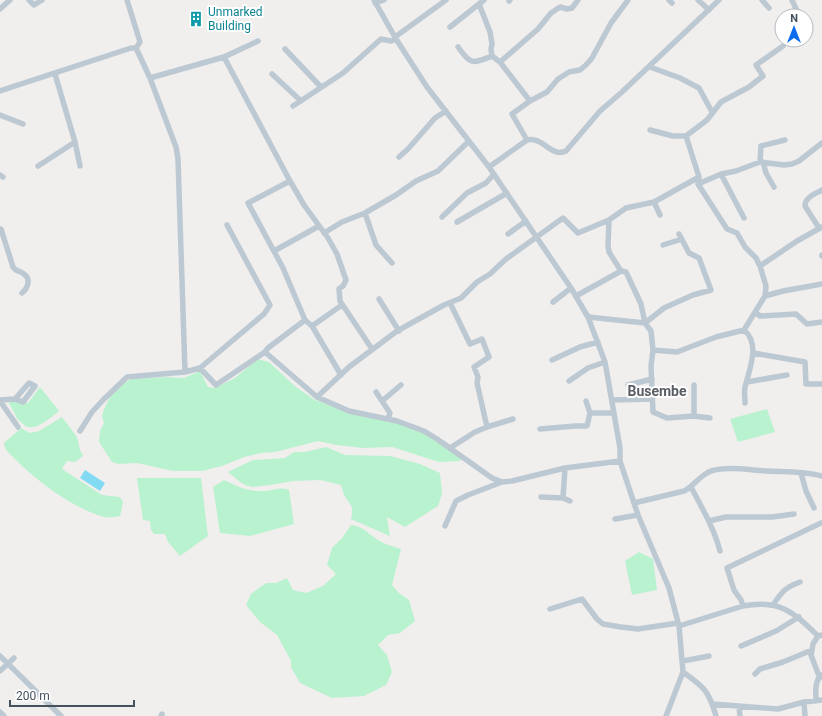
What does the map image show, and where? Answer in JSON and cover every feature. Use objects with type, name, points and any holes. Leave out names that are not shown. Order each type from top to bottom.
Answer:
[{"type":"street","points":[[0,9],[10,0]]},
{"type":"street","points":[[29,0],[34,5],[42,0]]},
{"type":"street","points":[[128,0],[140,42],[136,48]]},
{"type":"street","points":[[384,0],[375,2],[395,38],[427,87],[489,166],[571,288],[588,318],[598,342],[612,400],[620,448],[620,461],[638,515],[669,588],[679,625],[683,672],[666,716]]},
{"type":"street","points":[[293,106],[342,74],[381,39],[391,41],[446,0]]},
{"type":"street","points":[[500,62],[538,29],[551,14],[560,7],[567,9],[572,8],[578,0]]},
{"type":"street","points":[[527,140],[512,114],[530,101],[547,92],[558,79],[569,72],[580,70],[586,65],[592,58],[611,23],[628,0]]},
{"type":"street","points":[[698,0],[709,10]]},
{"type":"street","points":[[489,166],[527,140],[535,140],[540,142],[558,153],[566,151],[600,111],[720,0]]},
{"type":"street","points":[[762,0],[769,8]]},
{"type":"street","points":[[450,26],[481,2],[490,32],[492,44],[490,49],[492,56],[500,62],[530,101]]},
{"type":"street","points":[[150,78],[224,57],[258,41]]},
{"type":"street","points":[[458,47],[471,61],[477,62],[492,56]]},
{"type":"street","points":[[0,91],[131,48],[136,48]]},
{"type":"street","points":[[136,48],[150,78],[176,147],[178,159],[185,372]]},
{"type":"street","points":[[650,130],[673,136],[686,136],[707,120],[712,112],[722,102],[748,87],[763,76],[756,65],[780,48]]},
{"type":"street","points":[[285,49],[321,87]]},
{"type":"street","points":[[224,57],[290,181],[337,254],[346,280],[343,286],[339,289],[340,301],[372,350]]},
{"type":"street","points":[[650,66],[680,78],[699,88],[712,112]]},
{"type":"street","points":[[55,74],[75,142],[80,166]]},
{"type":"street","points":[[272,74],[301,101]]},
{"type":"street","points":[[399,157],[435,118],[446,111]]},
{"type":"street","points":[[0,115],[23,124]]},
{"type":"street","points":[[653,350],[677,352],[716,337],[744,330],[765,296],[766,286],[756,258],[745,247],[737,233],[727,229],[698,184],[699,177],[686,136]]},
{"type":"street","points":[[774,187],[762,162],[761,146],[785,140]]},
{"type":"street","points":[[324,233],[342,222],[365,213],[396,195],[416,181],[438,170],[469,141]]},
{"type":"street","points":[[38,166],[75,142]]},
{"type":"street","points":[[698,184],[721,174],[762,162],[792,164],[799,161],[822,143]]},
{"type":"street","points":[[442,217],[467,193],[486,183],[494,174]]},
{"type":"street","points":[[721,174],[744,218]]},
{"type":"street","points":[[317,397],[372,350],[399,331],[461,298],[477,282],[490,274],[506,259],[563,218],[578,233],[609,220],[626,208],[654,202],[689,181],[699,177]]},
{"type":"street","points":[[290,181],[248,203],[274,251],[305,320],[312,326],[341,375]]},
{"type":"street","points":[[760,266],[821,228],[805,206],[805,202],[808,198],[822,190]]},
{"type":"street","points":[[457,222],[507,193]]},
{"type":"street","points":[[654,202],[660,215]]},
{"type":"street","points":[[365,213],[376,245],[392,263]]},
{"type":"street","points":[[609,220],[609,252],[621,271],[626,272],[629,277],[642,304],[645,323],[651,331],[653,350],[651,366],[653,412],[668,418],[694,416],[710,418]]},
{"type":"street","points":[[508,234],[526,221]]},
{"type":"street","points":[[80,432],[92,412],[127,377],[185,372],[200,368],[264,314],[270,305],[227,225]]},
{"type":"street","points":[[274,251],[319,226]]},
{"type":"street","points":[[0,229],[13,267],[16,271],[23,273],[27,278],[28,283],[25,291],[22,293]]},
{"type":"street","points":[[588,318],[645,323],[664,308],[693,295],[711,290],[699,258],[689,253],[681,237],[663,245]]},
{"type":"street","points":[[576,296],[621,271]]},
{"type":"street","points":[[765,296],[822,284]]},
{"type":"street","points":[[554,302],[571,288]]},
{"type":"street","points":[[379,298],[399,331]]},
{"type":"street","points":[[450,303],[470,344],[482,340],[489,357],[474,367],[478,377],[477,383],[487,427]]},
{"type":"street","points":[[312,326],[342,305]]},
{"type":"street","points":[[755,312],[760,316],[796,314],[807,324],[822,322]]},
{"type":"street","points":[[200,368],[216,386],[265,352],[268,348],[305,320]]},
{"type":"street","points":[[744,330],[750,335],[753,344],[753,353],[745,388],[745,403]]},
{"type":"street","points":[[552,360],[580,347],[598,342]]},
{"type":"street","points":[[265,352],[317,397],[349,411],[397,421],[424,431],[492,478],[502,482]]},
{"type":"street","points":[[753,353],[805,362],[806,384],[822,384]]},
{"type":"street","points":[[569,381],[588,368],[604,362]]},
{"type":"street","points":[[747,382],[787,375]]},
{"type":"street","points":[[628,385],[652,379]]},
{"type":"street","points":[[382,401],[401,385]]},
{"type":"street","points":[[694,385],[694,416]]},
{"type":"street","points":[[376,392],[390,413],[388,419]]},
{"type":"street","points":[[15,398],[0,401],[18,426]]},
{"type":"street","points":[[612,400],[652,399]]},
{"type":"street","points":[[540,429],[587,426],[590,413],[586,401]]},
{"type":"street","points":[[590,413],[614,413]]},
{"type":"street","points":[[450,448],[475,432],[513,419]]},
{"type":"street","points":[[445,526],[456,501],[468,494],[502,482],[565,468],[620,461]]},
{"type":"street","points":[[563,498],[565,468]]},
{"type":"street","points":[[634,503],[684,490],[691,487],[704,474],[724,469],[801,473],[822,476]]},
{"type":"street","points":[[801,473],[806,491],[814,508]]},
{"type":"street","points":[[691,487],[709,521],[720,550]]},
{"type":"street","points":[[541,497],[563,498],[570,501]]},
{"type":"street","points":[[709,521],[726,517],[772,517],[794,514]]},
{"type":"street","points":[[615,519],[638,515]]},
{"type":"street","points":[[743,606],[734,590],[728,568],[821,523]]},
{"type":"street","points":[[773,605],[784,590],[800,582]]},
{"type":"street","points":[[550,608],[582,599],[597,619],[603,624],[621,628],[638,629],[679,625],[743,606],[773,605],[781,606],[799,617],[820,635],[811,655],[821,675],[816,684],[819,701],[804,702],[778,709],[713,704]]},
{"type":"street","points":[[741,646],[776,631],[799,617]]},
{"type":"street","points":[[755,674],[760,669],[783,662],[812,650]]},
{"type":"street","points":[[0,656],[61,716]]},
{"type":"street","points":[[683,661],[709,656]]},
{"type":"street","points":[[0,671],[14,658]]},
{"type":"street","points":[[683,672],[702,686],[713,704],[716,716]]},
{"type":"street","points":[[804,702],[805,716]]},
{"type":"street","points":[[739,706],[740,716]]},
{"type":"street","points":[[0,712],[4,716]]},
{"type":"green space","points":[[258,359],[269,362],[296,387],[315,400],[350,412],[406,424],[467,457],[459,461],[439,462],[392,447],[363,448],[318,441],[275,452],[261,453],[244,457],[222,466],[202,471],[173,471],[137,463],[118,464],[112,462],[99,442],[100,431],[104,423],[102,416],[111,395],[120,386],[131,379],[167,377],[184,378],[200,371],[208,387],[215,388],[235,378]]},
{"type":"green space","points":[[40,387],[59,411],[48,420],[34,427],[25,426],[18,420],[7,399],[28,403]]},
{"type":"green space","points":[[767,409],[775,432],[738,442],[730,419]]},
{"type":"green space","points":[[62,417],[77,437],[83,456],[75,462],[67,461],[62,469],[102,495],[120,497],[123,502],[120,516],[104,517],[80,508],[46,486],[25,469],[6,450],[4,443],[21,428],[30,433],[39,431]]},
{"type":"green space","points":[[326,447],[345,455],[390,456],[420,464],[440,473],[442,493],[438,506],[405,527],[387,517],[390,536],[351,519],[352,508],[344,495],[341,485],[320,480],[293,481],[252,487],[240,482],[228,472],[253,460],[285,458],[294,452],[305,452]]},
{"type":"green space","points":[[137,478],[201,478],[208,536],[180,556],[168,542],[165,534],[154,534],[151,530],[150,521],[143,520]]},
{"type":"green space","points":[[224,480],[253,491],[267,491],[282,488],[289,490],[294,524],[250,536],[220,533],[213,487]]},
{"type":"green space","points":[[351,525],[362,528],[381,542],[401,549],[392,585],[399,593],[409,600],[415,621],[400,633],[388,635],[378,645],[387,655],[392,672],[386,685],[364,696],[332,698],[300,683],[291,667],[291,661],[277,635],[260,622],[246,605],[251,594],[266,583],[276,583],[287,578],[293,590],[306,593],[323,586],[336,574],[327,565],[332,548],[342,538]]},
{"type":"green space","points":[[639,552],[653,559],[657,590],[632,595],[625,561]]},
{"type":"water","points":[[85,470],[105,483],[100,491],[80,478]]},
{"type":"place","name":"Unmarked Building","points":[[196,19]]},
{"type":"district","name":"Busembe","points":[[657,391]]}]
